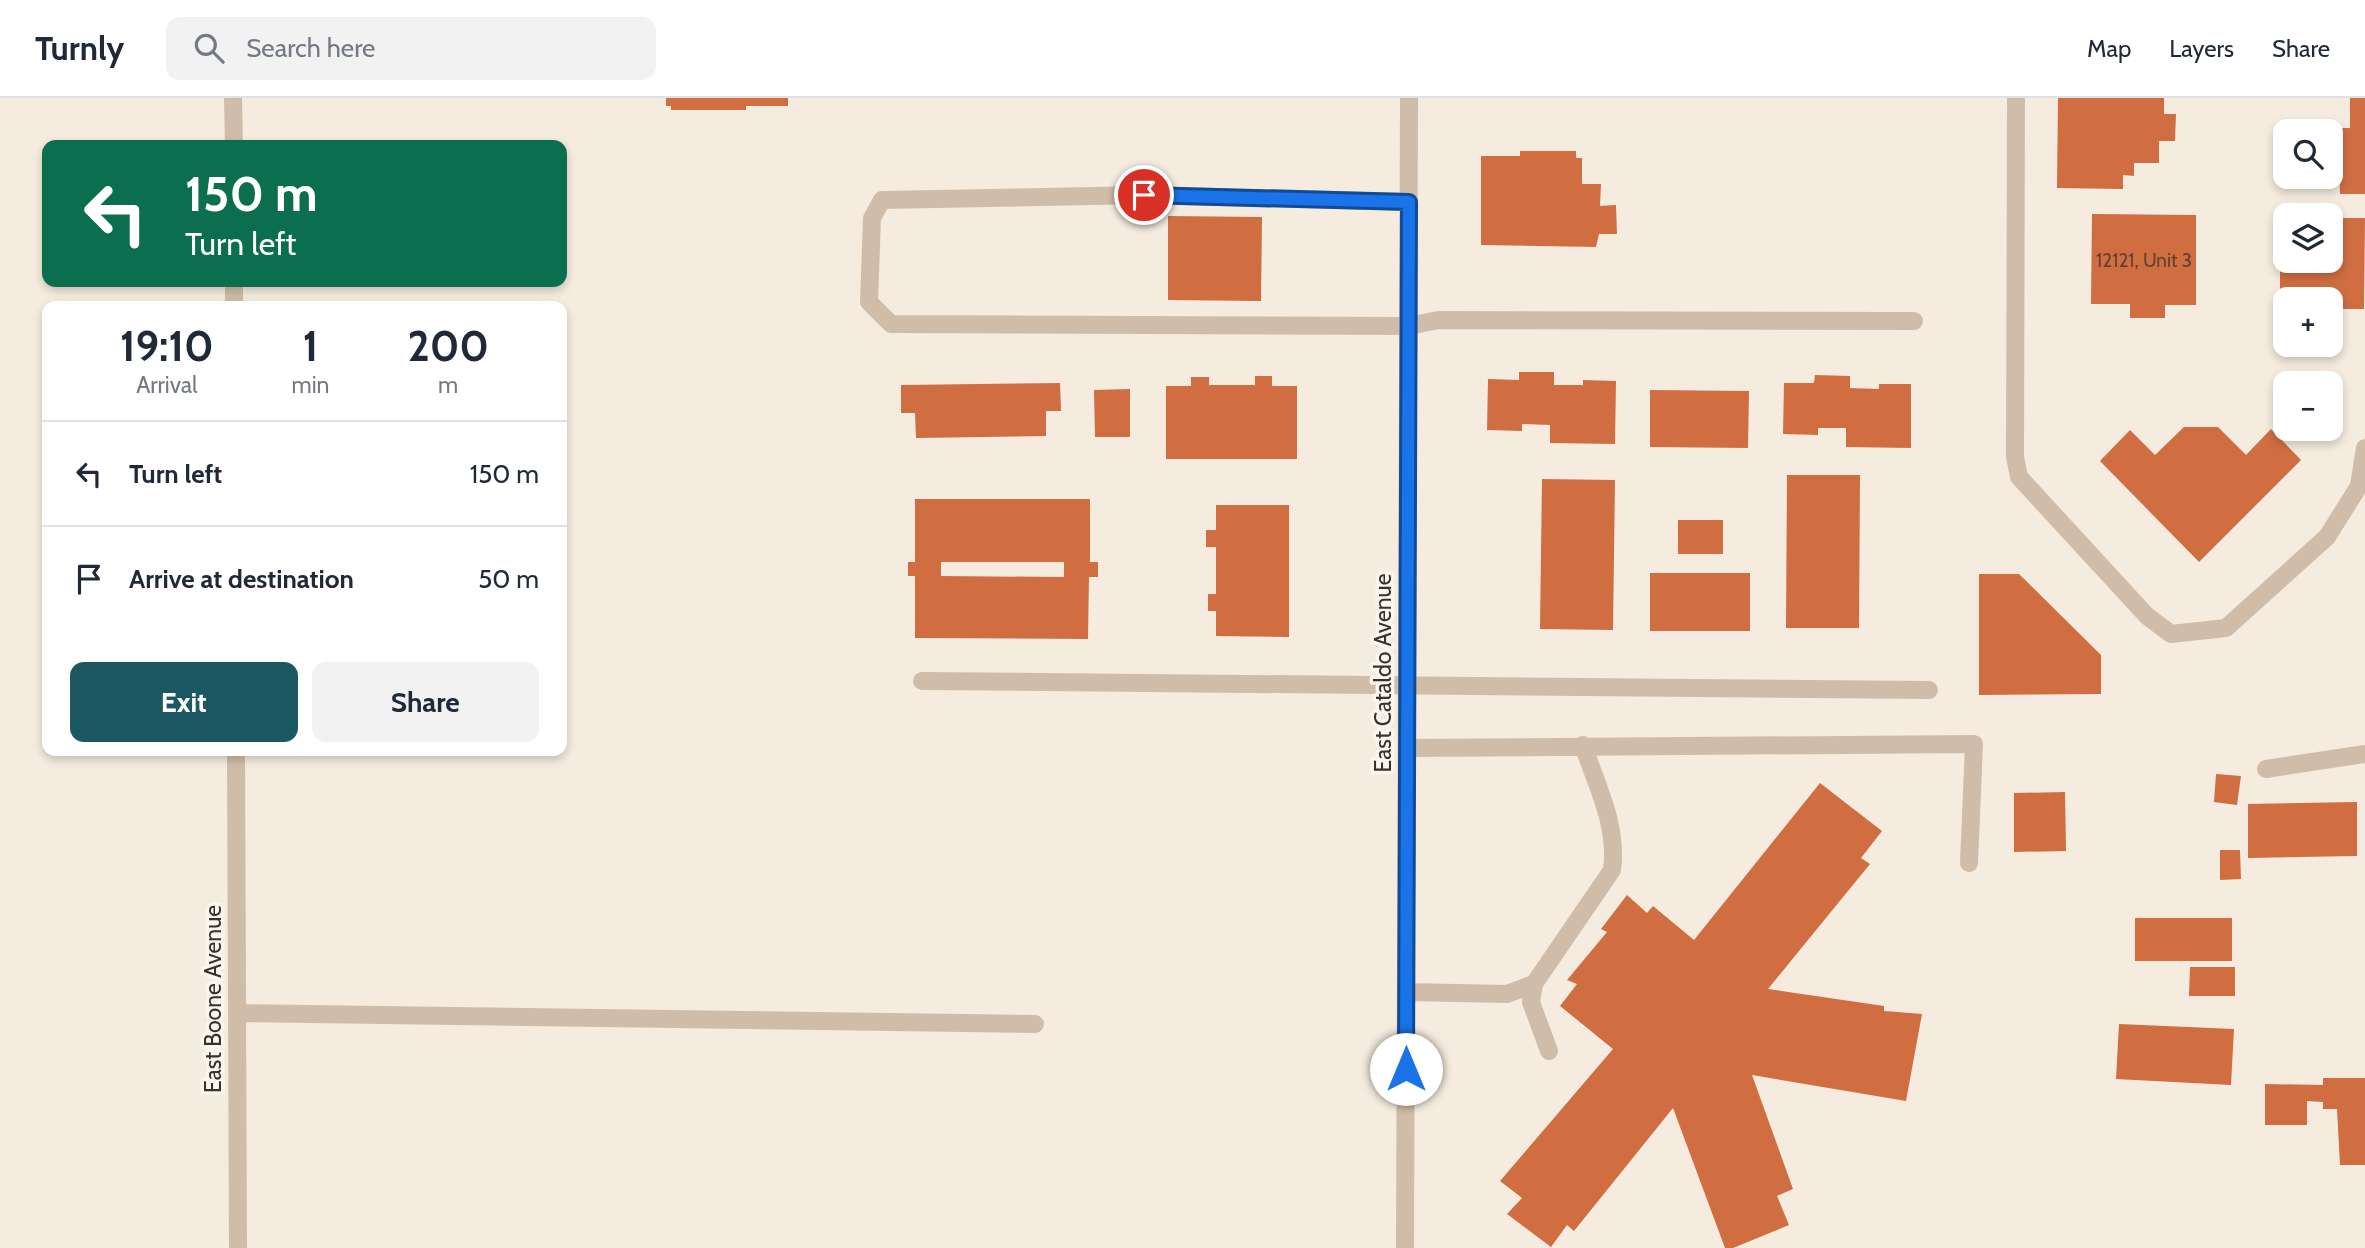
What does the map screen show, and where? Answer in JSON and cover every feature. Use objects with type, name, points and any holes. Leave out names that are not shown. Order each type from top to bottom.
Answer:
[{"type":"street","points":[[233,98],[234,140]]},
{"type":"street","name":"East Cataldo Avenue","points":[[1405,1248],[1409,98]]},
{"type":"street","points":[[2016,98],[2015,457],[2019,477],[2147,616],[2171,635],[2226,628],[2327,537],[2359,486],[2365,448]]},
{"type":"street","points":[[1409,202],[1144,195],[882,201],[872,218],[868,256],[869,302],[891,324],[1409,326],[1438,320],[1914,321]]},
{"type":"street","points":[[922,681],[1408,683],[1929,690]]},
{"type":"street","points":[[1407,748],[1974,744],[1969,863]]},
{"type":"street","points":[[1549,1051],[1531,1002],[1534,984],[1612,870],[1615,848],[1612,827],[1583,745]]},
{"type":"street","points":[[2266,769],[2365,754]]},
{"type":"street","name":"East Boone Avenue","points":[[236,756],[239,1248]]},
{"type":"street","points":[[1406,992],[1507,994],[1534,984]]},
{"type":"street","points":[[237,1013],[1035,1024]]},
{"type":"building","points":[[666,98],[788,98],[788,106],[746,106],[746,110],[671,110],[671,106],[666,106]]},
{"type":"building","points":[[2058,98],[2164,98],[2164,114],[2176,114],[2175,141],[2159,141],[2159,163],[2134,163],[2134,176],[2123,175],[2123,189],[2057,188]]},
{"type":"building","points":[[2350,98],[2365,98],[2365,194],[2340,194],[2340,189],[2343,189],[2343,128],[2350,128]]},
{"type":"building","points":[[1520,151],[1576,151],[1576,158],[1582,158],[1582,184],[1601,184],[1600,206],[1616,205],[1617,234],[1599,234],[1596,247],[1481,245],[1481,156],[1520,156]]},
{"type":"building","points":[[2092,214],[2196,215],[2196,305],[2165,305],[2165,318],[2130,318],[2130,304],[2091,304]]},
{"type":"building","points":[[1168,216],[1262,217],[1261,301],[1168,300]]},
{"type":"building","points":[[2343,218],[2365,218],[2364,309],[2343,309],[2343,287],[2280,287],[2280,273],[2343,273]]},
{"type":"building","points":[[1519,372],[1554,372],[1554,385],[1583,385],[1583,380],[1616,381],[1615,444],[1550,443],[1550,425],[1522,424],[1522,431],[1487,430],[1488,379],[1519,380]]},
{"type":"building","points":[[1815,375],[1850,376],[1850,388],[1879,389],[1879,384],[1911,384],[1911,448],[1846,447],[1846,428],[1818,428],[1818,435],[1783,434],[1784,383],[1814,383]]},
{"type":"building","points":[[1255,376],[1272,376],[1272,386],[1297,386],[1297,459],[1166,459],[1166,386],[1191,386],[1191,377],[1209,377],[1209,385],[1255,385]]},
{"type":"building","points":[[1060,383],[1061,411],[1046,411],[1046,436],[916,438],[915,413],[901,413],[901,385]]},
{"type":"building","points":[[1130,389],[1130,437],[1095,437],[1094,390]]},
{"type":"building","points":[[1650,390],[1749,391],[1748,448],[1650,447]]},
{"type":"building","points":[[2184,427],[2218,427],[2246,455],[2271,429],[2273,441],[2283,441],[2301,460],[2199,562],[2100,461],[2130,430],[2155,455]]},
{"type":"building","points":[[1787,475],[1860,475],[1859,628],[1786,628]]},
{"type":"building","points":[[1542,479],[1615,480],[1613,630],[1540,629]]},
{"type":"building","points":[[915,499],[1090,499],[1090,562],[1098,562],[1098,577],[1089,577],[1088,639],[915,638],[915,576],[908,576],[908,562],[915,562]],"holes":[[[941,562],[1064,562],[1064,577],[941,576]]]},
{"type":"building","points":[[1216,505],[1289,505],[1289,637],[1216,636],[1216,611],[1208,611],[1208,594],[1216,594],[1216,547],[1206,547],[1206,530],[1216,530]]},
{"type":"building","points":[[1678,520],[1723,520],[1723,554],[1678,554]]},
{"type":"building","points":[[1650,573],[1750,573],[1750,631],[1650,631]]},
{"type":"building","points":[[1979,574],[2019,574],[2101,655],[2101,694],[1979,695]]},
{"type":"building","points":[[2216,774],[2241,776],[2237,805],[2214,802]]},
{"type":"building","points":[[1820,783],[1882,831],[1861,858],[1870,864],[1768,989],[1884,1006],[1884,1011],[1922,1014],[1906,1101],[1752,1075],[1793,1189],[1777,1196],[1789,1225],[1733,1248],[1725,1248],[1673,1108],[1574,1231],[1567,1225],[1551,1247],[1507,1214],[1522,1198],[1500,1181],[1613,1049],[1560,1006],[1577,984],[1567,980],[1607,932],[1601,929],[1627,895],[1647,913],[1653,906],[1694,940]]},
{"type":"building","points":[[2065,792],[2066,851],[2014,852],[2014,793]]},
{"type":"building","points":[[2357,802],[2357,856],[2248,858],[2248,804]]},
{"type":"building","points":[[2220,850],[2240,850],[2241,879],[2220,880]]},
{"type":"building","points":[[2135,918],[2232,918],[2232,961],[2135,961]]},
{"type":"building","points":[[2190,967],[2235,967],[2235,996],[2189,996]]},
{"type":"building","points":[[2119,1024],[2234,1029],[2231,1085],[2116,1079]]},
{"type":"building","points":[[2323,1078],[2365,1078],[2365,1165],[2340,1165],[2337,1109],[2323,1109],[2323,1102],[2307,1101],[2307,1125],[2265,1125],[2265,1084],[2323,1085]]},
{"type":"route","points":[[1144,195],[1409,202],[1406,1069]]}]
